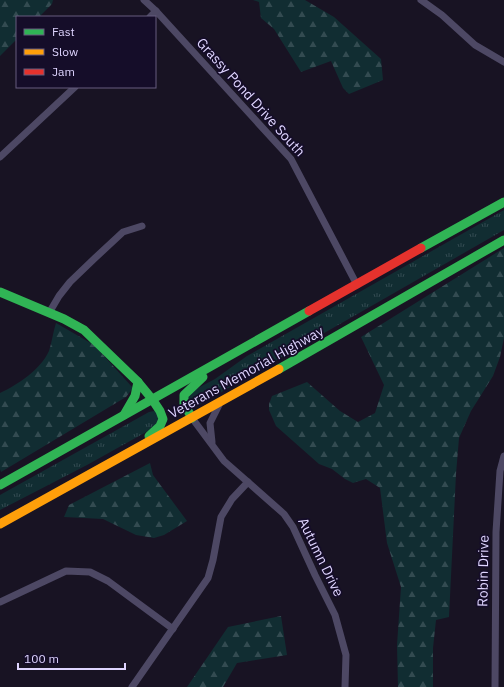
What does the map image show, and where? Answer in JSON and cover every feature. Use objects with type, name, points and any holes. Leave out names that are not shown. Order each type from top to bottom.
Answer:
[{"type":"main road","name":"Veterans Memorial Highway","points":[[0,485],[504,202]]},
{"type":"main road","name":"Veterans Memorial Highway","points":[[0,524],[220,403],[504,240]]},
{"type":"main road","points":[[0,292],[74,323],[84,330],[138,382],[163,414],[163,423],[159,429],[117,461]]},
{"type":"main road","points":[[192,418],[183,405],[183,397],[186,392],[219,362]]},
{"type":"main road","points":[[124,415],[136,396],[138,382]]},
{"type":"street","name":"Grassy Pond Drive South","points":[[144,0],[156,11],[291,158],[357,285]]},
{"type":"street","points":[[421,0],[442,15],[475,45],[504,62]]},
{"type":"street","points":[[151,16],[156,11]]},
{"type":"street","points":[[0,157],[74,88]]},
{"type":"street","points":[[48,313],[70,282],[123,232],[142,226]]},
{"type":"street","points":[[212,444],[210,423],[220,403]]},
{"type":"street","name":"Autumn Drive","points":[[192,418],[224,460],[284,514],[293,527],[335,615],[346,655],[345,687]]},
{"type":"street","name":"Robin Drive","points":[[495,687],[496,532],[500,471],[504,456]]},
{"type":"street","points":[[132,687],[208,578],[221,517],[232,499],[248,482]]},
{"type":"street","points":[[0,602],[66,571],[90,572],[108,581],[173,629]]},
{"type":"green space","points":[[0,0],[53,0],[52,4],[40,16],[16,16],[16,40],[0,56]]},
{"type":"green space","points":[[253,0],[305,0],[334,17],[381,59],[383,80],[349,94],[343,88],[331,61],[301,72],[274,29],[261,18],[259,2]]},
{"type":"green space","points":[[504,210],[504,230],[197,406],[189,408],[187,396],[194,390],[215,379],[247,356]]},
{"type":"green space","points":[[504,248],[504,338],[500,357],[493,376],[471,411],[459,438],[449,617],[436,620],[433,648],[433,687],[398,687],[397,645],[401,587],[387,543],[380,488],[366,479],[353,483],[332,469],[319,464],[276,426],[269,410],[269,404],[272,396],[307,382],[340,411],[358,422],[375,413],[384,385],[361,337]]},
{"type":"green space","points":[[56,323],[94,345],[133,388],[126,397],[1,472],[0,393],[28,376],[45,358],[49,351]]},
{"type":"green space","points":[[154,411],[159,413],[157,426],[87,465],[0,510],[0,495],[149,412]]},
{"type":"green space","points":[[150,463],[153,475],[187,521],[164,535],[154,538],[136,535],[103,519],[64,517],[69,505]]},
{"type":"green space","points":[[281,616],[287,655],[237,663],[223,687],[187,687],[228,627]]},
{"type":"traffic: fast","points":[[421,248],[504,202]]},
{"type":"traffic: fast","points":[[279,369],[504,240]]},
{"type":"traffic: fast","points":[[0,292],[64,319],[84,330],[138,382],[152,399]]},
{"type":"traffic: fast","points":[[0,485],[309,311]]},
{"type":"traffic: fast","points":[[192,418],[184,404],[184,395],[203,377]]},
{"type":"traffic: fast","points":[[124,415],[135,396],[138,382]]},
{"type":"traffic: fast","points":[[149,436],[160,426],[163,419],[160,411],[152,399]]},
{"type":"traffic: slow","points":[[0,524],[279,369]]},
{"type":"traffic: jam","points":[[309,311],[421,248]]}]
